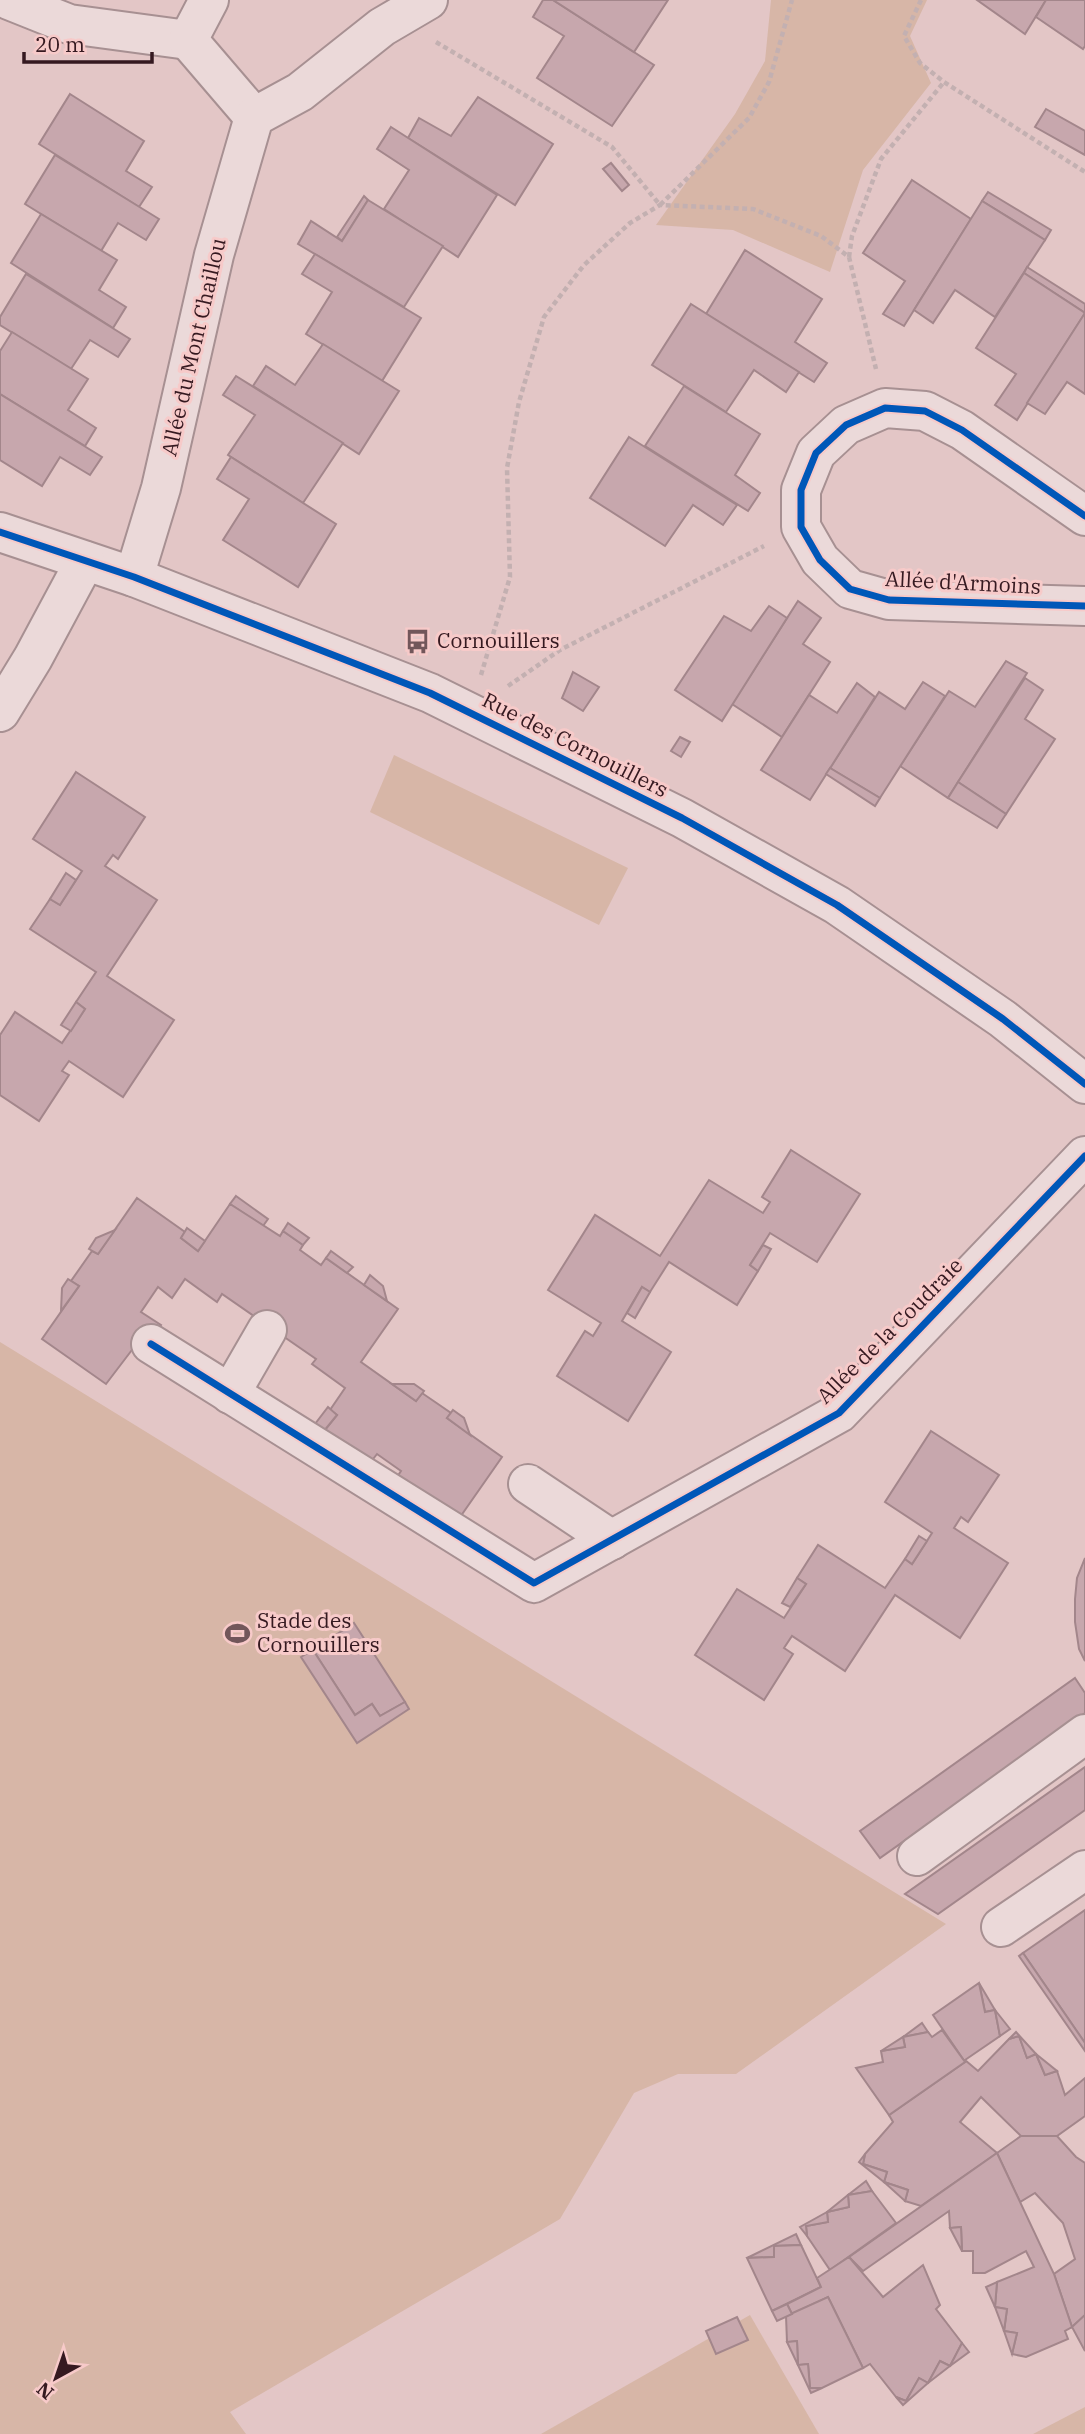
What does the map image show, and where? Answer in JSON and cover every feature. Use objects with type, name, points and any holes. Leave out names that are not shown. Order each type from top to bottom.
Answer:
[{"type":"street","points":[[9,0],[69,23],[188,40],[254,117],[300,92],[382,27],[412,9]]},
{"type":"street","points":[[188,40],[209,0]]},
{"type":"street","name":"Allée du Mont Chaillou","points":[[134,577],[161,488],[214,255],[254,117]]},
{"type":"street","name":"Allée d'Armoins","points":[[1085,516],[962,430],[925,411],[885,408],[846,425],[816,453],[801,490],[801,527],[820,560],[850,589],[889,600],[1085,606]]},
{"type":"street","name":"Rue des Cornouillers","points":[[0,532],[134,577],[403,682],[470,712],[682,818],[837,905],[1003,1018],[1085,1084]]},
{"type":"street","points":[[0,712],[33,658],[85,561]]},
{"type":"street","name":"Allée de la Coudraie","points":[[230,1394],[534,1583],[839,1413],[1085,1156]]},
{"type":"street","points":[[152,1344],[230,1394],[267,1330]]},
{"type":"street","points":[[528,1484],[612,1540]]},
{"type":"street","points":[[917,1856],[1085,1734]]},
{"type":"street","points":[[1001,1927],[1085,1870]]},
{"type":"path","points":[[470,712],[510,578],[507,468],[519,402],[544,317],[584,265],[630,223],[660,205],[749,118],[769,82],[792,0]]},
{"type":"path","points":[[921,0],[904,36],[920,63],[944,82],[1085,172]]},
{"type":"path","points":[[412,9],[612,147],[660,205],[753,209],[821,236],[849,257]]},
{"type":"path","points":[[885,408],[849,257],[852,236],[881,159],[944,82]]},
{"type":"path","points":[[470,712],[560,650],[801,527]]},
{"type":"shaded area","points":[[771,0],[927,0],[910,36],[931,83],[863,170],[830,272],[733,230],[656,225],[735,114],[765,61]]},
{"type":"shaded area","points":[[394,755],[628,868],[599,925],[370,812]]},
{"type":"shaded area","name":"Stade des Cornouillers","points":[[0,1342],[946,1924],[736,2074],[678,2074],[634,2093],[560,2219],[230,2412],[246,2434],[0,2434]]},
{"type":"shaded area","points":[[750,2315],[819,2434],[541,2434]]},
{"type":"shaded area","points":[[1085,2407],[1085,2434],[1033,2434]]},
{"type":"building","points":[[543,0],[553,0],[654,65],[612,126],[537,78],[564,36],[533,17]]},
{"type":"building","points":[[553,0],[668,0],[634,52]]},
{"type":"building","points":[[977,0],[1046,0],[1025,34]]},
{"type":"building","points":[[1046,0],[1085,0],[1083,49],[1036,17]]},
{"type":"building","points":[[70,94],[144,141],[126,171],[152,187],[139,207],[39,144]]},
{"type":"building","points":[[478,97],[553,144],[515,205],[408,138],[419,118],[451,136]]},
{"type":"building","points":[[1046,109],[1085,131],[1085,155],[1035,127]]},
{"type":"building","points":[[391,127],[497,195],[458,257],[384,209],[409,170],[377,149]]},
{"type":"building","points":[[55,155],[159,219],[146,240],[118,223],[101,251],[25,204]]},
{"type":"building","points":[[611,163],[629,185],[622,191],[603,169]]},
{"type":"building","points":[[912,180],[971,219],[904,326],[883,314],[905,281],[863,253]]},
{"type":"building","points":[[988,192],[1051,230],[1045,240],[982,201]]},
{"type":"building","points":[[364,196],[368,200],[342,241],[337,237]]},
{"type":"building","points":[[368,200],[443,246],[404,307],[298,244],[311,221],[342,241]]},
{"type":"building","points":[[982,201],[1045,240],[995,317],[955,290],[933,323],[914,310]]},
{"type":"building","points":[[41,214],[117,260],[99,290],[126,307],[113,328],[11,263]]},
{"type":"building","points":[[745,250],[822,299],[795,342],[827,363],[814,382],[706,314]]},
{"type":"building","points":[[315,254],[421,318],[382,381],[306,334],[332,292],[302,274]]},
{"type":"building","points":[[1027,267],[1085,304],[1085,313],[1024,273]]},
{"type":"building","points":[[1024,273],[1085,313],[1017,420],[995,405],[1016,374],[976,348]]},
{"type":"building","points":[[26,274],[130,339],[118,357],[90,340],[71,369],[0,325],[0,317]]},
{"type":"building","points":[[691,304],[799,372],[786,392],[754,370],[726,412],[652,365]]},
{"type":"building","points":[[1085,313],[1085,394],[1067,382],[1045,414],[1027,403]]},
{"type":"building","points":[[12,332],[88,379],[68,410],[96,428],[85,446],[0,394],[0,351]]},
{"type":"building","points":[[323,344],[399,391],[359,454],[253,386],[266,366],[295,385]]},
{"type":"building","points":[[236,376],[343,443],[303,503],[228,455],[255,415],[223,395]]},
{"type":"building","points":[[684,386],[760,434],[735,475],[760,493],[748,511],[645,446]]},
{"type":"building","points":[[0,394],[102,457],[90,475],[60,457],[42,486],[0,460]]},
{"type":"building","points":[[629,437],[737,505],[723,525],[693,505],[665,546],[590,498]]},
{"type":"building","points":[[231,457],[336,524],[298,587],[223,540],[249,499],[217,479]]},
{"type":"building","points":[[798,601],[821,618],[803,644],[830,662],[782,737],[732,704]]},
{"type":"building","points":[[769,606],[787,618],[722,721],[675,690],[724,616],[751,631]]},
{"type":"building","points":[[1006,661],[1027,673],[948,798],[900,766],[949,691],[975,707]]},
{"type":"building","points":[[573,672],[599,687],[583,711],[562,698]]},
{"type":"building","points":[[1025,678],[1043,690],[1025,719],[1055,739],[1006,814],[958,782]]},
{"type":"building","points":[[923,682],[945,696],[880,798],[830,768],[879,692],[905,709]]},
{"type":"building","points":[[857,683],[875,697],[810,800],[761,770],[809,695],[837,713]]},
{"type":"building","points":[[680,737],[690,742],[681,757],[671,751]]},
{"type":"building","points":[[830,768],[880,798],[875,806],[826,774]]},
{"type":"building","points":[[76,772],[145,817],[118,859],[113,855],[105,866],[157,900],[107,976],[174,1020],[123,1097],[69,1061],[62,1071],[69,1075],[39,1121],[0,1095],[0,1035],[15,1012],[62,1043],[85,1009],[76,1002],[96,972],[30,929],[50,899],[60,905],[82,871],[33,839]]},
{"type":"building","points":[[958,782],[1006,814],[997,828],[948,798]]},
{"type":"building","points":[[66,873],[76,880],[60,905],[50,899]]},
{"type":"building","points":[[76,1002],[85,1009],[71,1031],[61,1025]]},
{"type":"building","points":[[791,1150],[860,1194],[817,1262],[770,1233],[750,1265],[758,1271],[737,1305],[669,1262],[650,1292],[642,1287],[622,1321],[671,1352],[628,1421],[557,1376],[585,1331],[593,1336],[601,1323],[548,1290],[595,1215],[660,1256],[709,1180],[763,1213],[770,1202],[762,1197]]},
{"type":"building","points":[[236,1196],[268,1219],[263,1226],[230,1204]]},
{"type":"building","points":[[137,1198],[185,1232],[181,1238],[198,1251],[230,1204],[280,1236],[283,1231],[303,1245],[300,1250],[321,1265],[326,1258],[398,1309],[361,1362],[416,1401],[422,1393],[451,1413],[447,1418],[502,1457],[458,1520],[389,1489],[401,1471],[377,1454],[370,1463],[324,1431],[337,1415],[330,1410],[345,1388],[312,1364],[316,1359],[222,1294],[217,1302],[185,1279],[172,1298],[158,1287],[141,1312],[161,1325],[146,1347],[138,1342],[106,1384],[42,1339],[79,1286],[71,1281],[92,1251],[98,1254]]},
{"type":"building","points":[[288,1223],[309,1238],[303,1245],[283,1231]]},
{"type":"building","points":[[187,1228],[205,1241],[198,1251],[181,1238]]},
{"type":"building","points":[[115,1230],[98,1254],[89,1249],[96,1238]]},
{"type":"building","points":[[763,1245],[771,1249],[758,1271],[750,1265]]},
{"type":"building","points":[[331,1251],[353,1267],[347,1273],[326,1258]]},
{"type":"building","points":[[370,1275],[383,1286],[387,1301],[364,1285]]},
{"type":"building","points":[[68,1279],[79,1286],[61,1311],[62,1288]]},
{"type":"building","points":[[642,1287],[650,1292],[635,1318],[627,1313]]},
{"type":"building","points":[[392,1384],[414,1384],[424,1391],[416,1401]]},
{"type":"building","points":[[328,1407],[337,1415],[324,1431],[315,1424]]},
{"type":"building","points":[[453,1410],[464,1418],[470,1435],[447,1418]]},
{"type":"building","points":[[931,1431],[999,1475],[968,1522],[961,1517],[954,1528],[1008,1563],[960,1638],[895,1595],[845,1671],[792,1636],[784,1648],[793,1654],[764,1700],[695,1655],[737,1589],[784,1618],[806,1584],[797,1578],[818,1545],[885,1588],[905,1559],[912,1564],[932,1533],[885,1502]]},
{"type":"building","points":[[919,1536],[927,1541],[912,1564],[905,1559]]},
{"type":"building","points":[[1085,1558],[1085,1661],[1079,1649],[1075,1599],[1077,1578]]},
{"type":"building","points":[[797,1578],[806,1584],[790,1607],[782,1603]]},
{"type":"building","points":[[354,1623],[405,1702],[380,1716],[372,1704],[355,1715],[313,1650]]},
{"type":"building","points":[[313,1650],[355,1715],[372,1704],[380,1716],[405,1702],[409,1709],[357,1743],[301,1657]]},
{"type":"building","points":[[1075,1678],[1085,1693],[1085,1713],[880,1858],[860,1831]]},
{"type":"building","points":[[1085,1767],[1085,1810],[938,1914],[905,1894]]},
{"type":"building","points":[[1085,1910],[1085,2043],[1023,1953]]},
{"type":"building","points":[[1023,1953],[1085,2043],[1085,2051],[1019,1956]]},
{"type":"building","points":[[979,1983],[995,2010],[985,2012]]},
{"type":"building","points":[[979,1983],[985,2012],[995,2010],[1000,2036],[965,2060],[978,2071],[1009,2039],[1019,2036],[1027,2058],[1036,2054],[1045,2075],[1057,2071],[1065,2095],[1085,2078],[1085,2116],[1057,2136],[1021,2136],[981,2097],[960,2122],[997,2153],[921,2206],[905,2201],[908,2190],[884,2182],[887,2172],[863,2164],[865,2154],[893,2122],[889,2115],[965,2062],[933,2015]]},
{"type":"building","points":[[995,2010],[1010,2029],[1000,2036]]},
{"type":"building","points":[[922,2023],[928,2032],[903,2037]]},
{"type":"building","points":[[942,2030],[965,2062],[889,2115],[856,2068],[883,2062],[881,2051],[905,2047],[903,2037],[928,2032],[932,2037]]},
{"type":"building","points":[[1016,2032],[1036,2054],[1027,2058],[1019,2036],[1009,2039]]},
{"type":"building","points":[[903,2037],[905,2047],[881,2051]]},
{"type":"building","points":[[1036,2054],[1057,2071],[1045,2075]]},
{"type":"building","points":[[1021,2136],[1057,2136],[1085,2163],[1085,2315],[1072,2327],[1054,2274],[1075,2259],[1063,2223],[1035,2193],[1020,2202],[997,2153]]},
{"type":"building","points":[[997,2153],[1054,2274],[1072,2327],[1065,2331],[1068,2339],[1026,2357],[1012,2354],[1017,2333],[1004,2331],[1007,2309],[995,2307],[997,2282],[1034,2267],[1026,2251],[985,2273],[973,2273],[973,2251],[962,2251],[961,2227],[950,2228],[949,2211],[863,2271],[849,2257]]},
{"type":"building","points":[[865,2154],[863,2164],[887,2172],[884,2182],[859,2162]]},
{"type":"building","points":[[866,2181],[872,2191],[848,2195]]},
{"type":"building","points":[[884,2182],[908,2190],[905,2201]]},
{"type":"building","points":[[872,2191],[896,2223],[830,2270],[807,2236],[806,2226],[828,2222],[827,2212],[849,2207],[848,2195]]},
{"type":"building","points":[[848,2195],[849,2207],[827,2212]]},
{"type":"building","points":[[827,2212],[828,2222],[806,2226],[807,2236],[800,2227]]},
{"type":"building","points":[[961,2227],[962,2251],[950,2228]]},
{"type":"building","points":[[796,2234],[801,2245],[774,2246],[774,2257],[747,2258]]},
{"type":"building","points":[[801,2245],[821,2287],[772,2311],[747,2258],[774,2257],[774,2246]]},
{"type":"building","points":[[849,2257],[883,2297],[923,2265],[940,2305],[936,2309],[962,2343],[950,2366],[940,2361],[928,2383],[919,2378],[906,2401],[896,2397],[870,2364],[863,2368],[828,2297],[792,2314],[787,2304],[821,2287],[817,2278]]},
{"type":"building","points":[[997,2282],[995,2307],[986,2287]]},
{"type":"building","points":[[828,2297],[863,2368],[822,2388],[810,2388],[808,2364],[798,2365],[797,2341],[787,2342],[786,2316]]},
{"type":"building","points":[[787,2304],[792,2314],[777,2321],[772,2311]]},
{"type":"building","points":[[995,2307],[1007,2309],[1004,2331]]},
{"type":"building","points":[[1085,2315],[1085,2351],[1072,2327]]},
{"type":"building","points":[[737,2317],[748,2340],[716,2354],[706,2331]]},
{"type":"building","points":[[1004,2331],[1017,2333],[1012,2354]]},
{"type":"building","points":[[797,2341],[798,2365],[787,2342]]},
{"type":"building","points":[[962,2343],[969,2352],[950,2366]]},
{"type":"building","points":[[940,2361],[950,2366],[928,2383]]},
{"type":"building","points":[[808,2364],[810,2388],[822,2388],[811,2393],[798,2365]]},
{"type":"building","points":[[919,2378],[928,2383],[903,2405],[896,2397],[906,2401]]},
{"type":"cycle path","points":[[1085,516],[962,430],[925,411],[885,408],[846,425],[816,453],[801,490],[801,527],[820,560],[850,589],[889,600],[1085,606]]},
{"type":"cycle path","points":[[0,532],[134,577],[430,693],[682,818],[837,905],[1003,1019],[1085,1084]]},
{"type":"cycle path","points":[[151,1344],[534,1583],[839,1413],[1085,1156]]},
{"type":"place","name":"Cornouillers","points":[[417,641]]},
{"type":"place","name":"Stade des Cornouillers","points":[[237,1633]]}]
